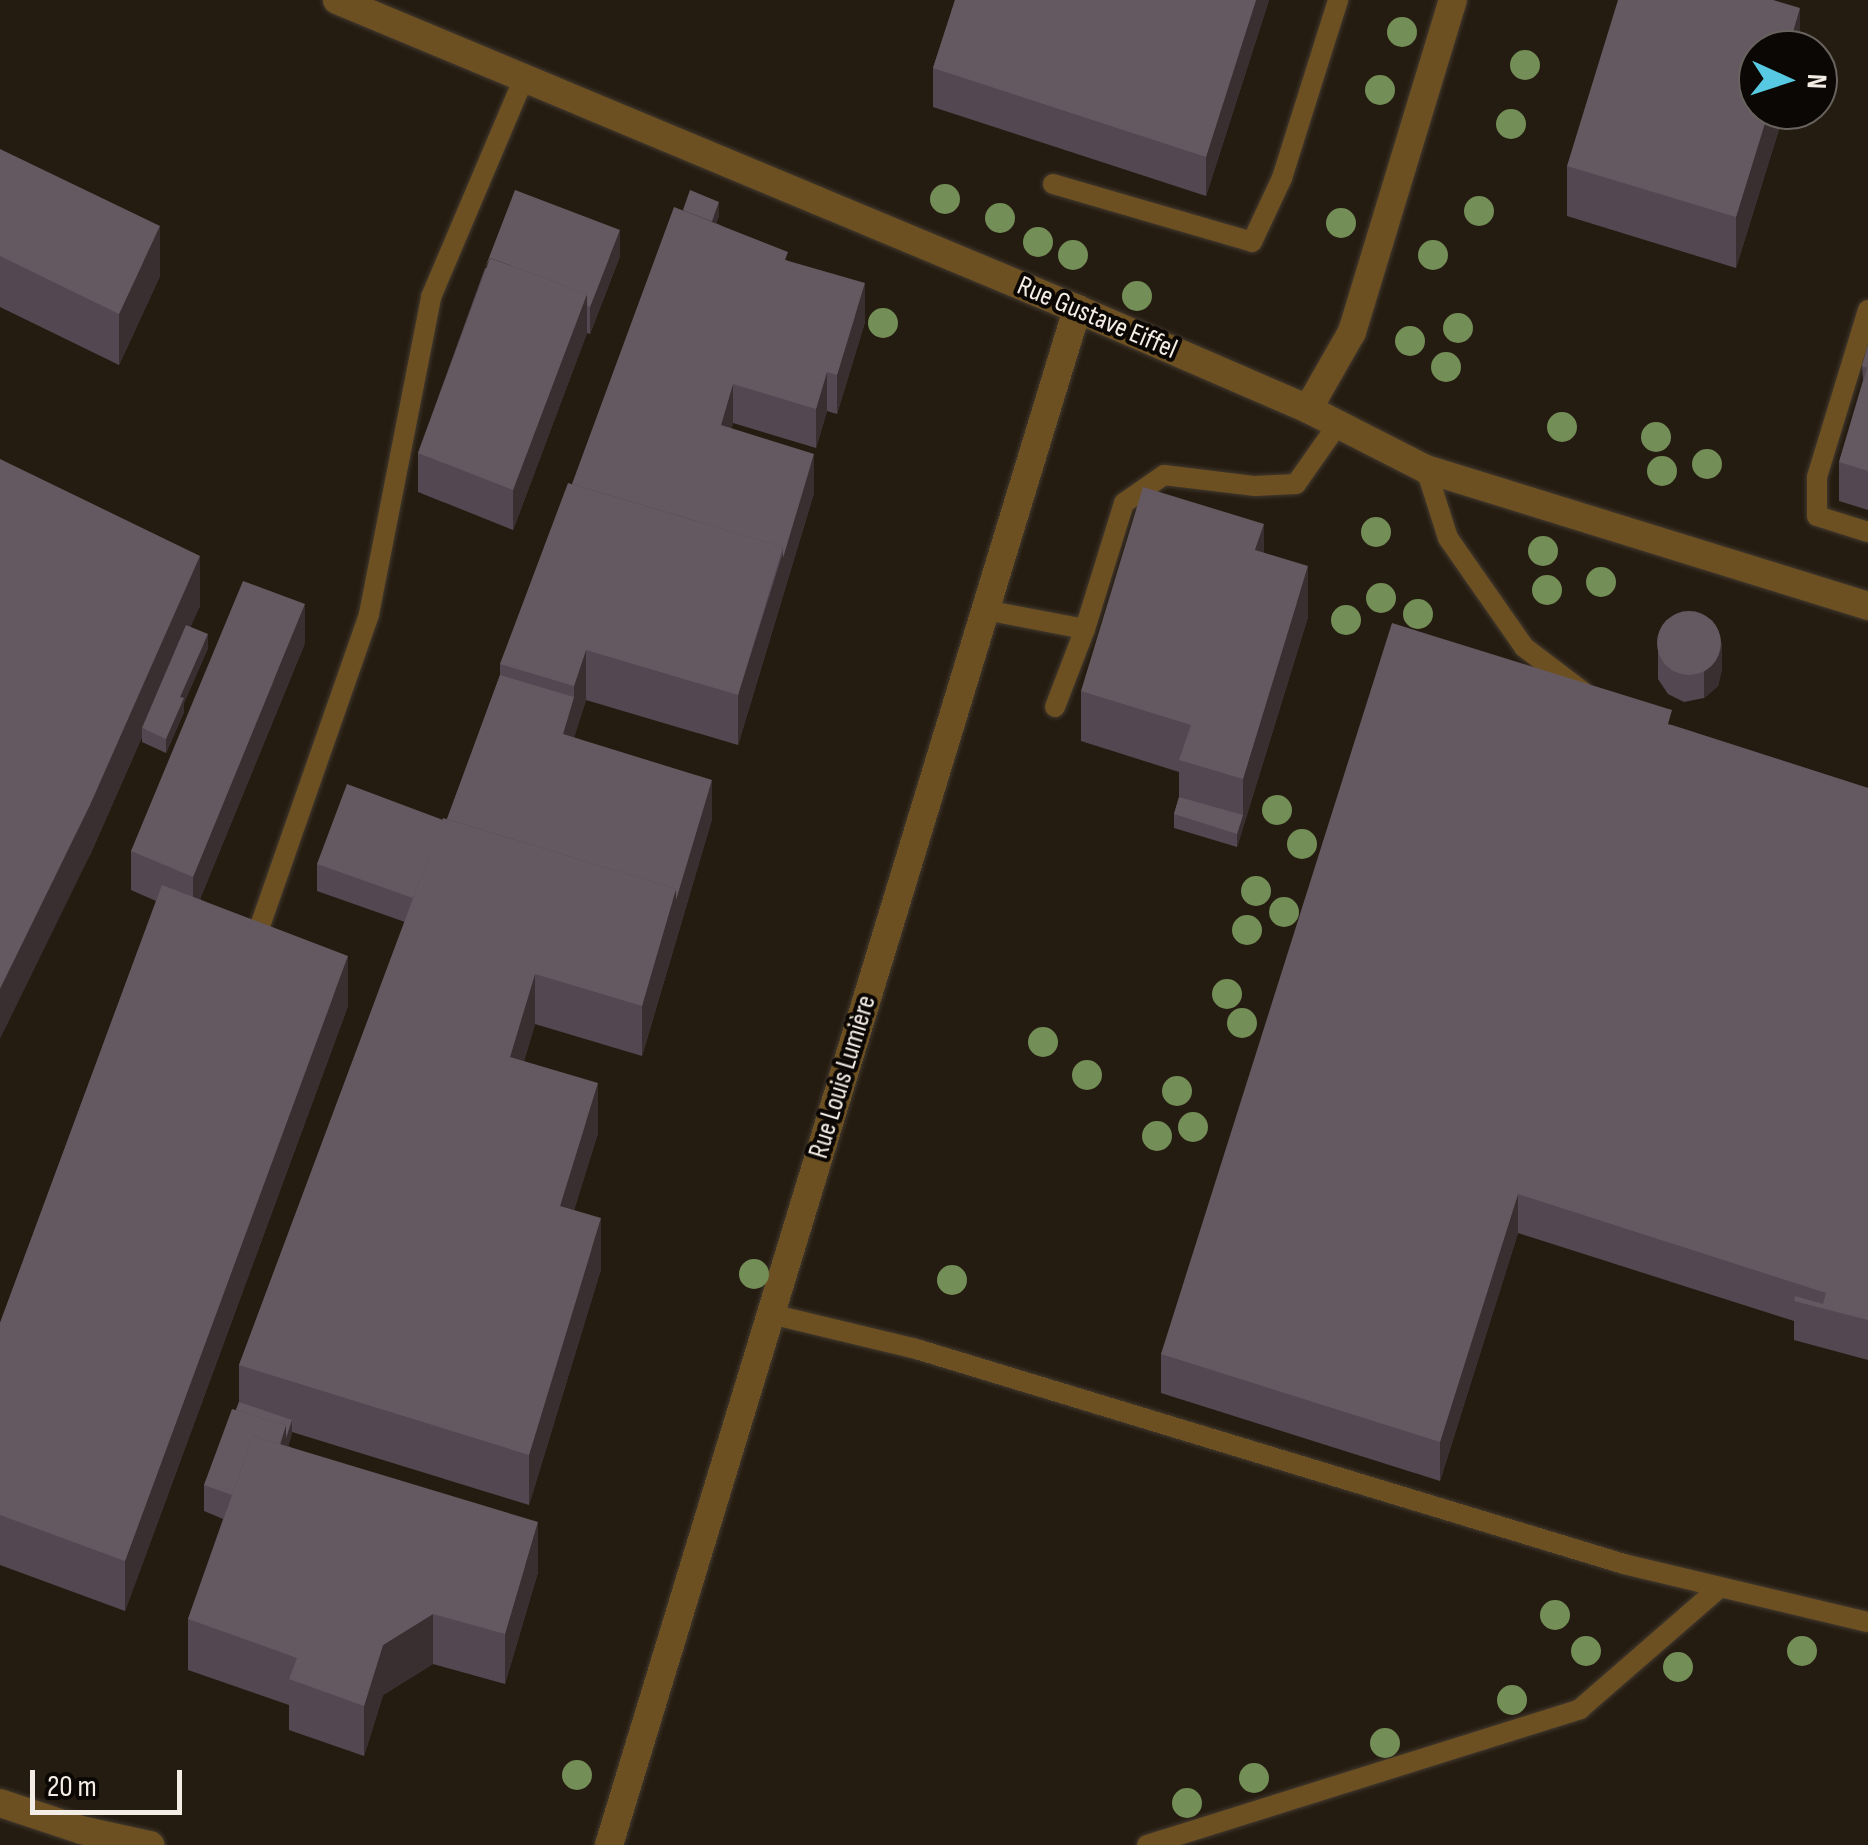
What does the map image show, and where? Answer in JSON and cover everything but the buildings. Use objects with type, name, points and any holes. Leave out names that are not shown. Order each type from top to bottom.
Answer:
[{"type":"street","name":"Rue Gustave Eiffel","points":[[337,0],[1308,409],[1426,469],[1868,606]]},
{"type":"street","points":[[1308,409],[1352,332],[1453,0]]},
{"type":"street","name":"Rue Louis Lumière","points":[[609,1845],[1077,310]]},
{"type":"street","points":[[0,1803],[81,1830],[150,1845]]},
{"type":"lane","points":[[1053,184],[1252,242],[1282,178],[1338,0]]},
{"type":"lane","points":[[261,923],[370,614],[432,297],[524,78]]},
{"type":"lane","points":[[1868,310],[1817,477],[1816,516],[1868,532]]},
{"type":"lane","points":[[1055,707],[1085,629],[1124,503],[1164,474],[1256,486],[1296,484],[1338,424]]},
{"type":"lane","points":[[1426,469],[1448,538],[1524,646],[1594,701]]},
{"type":"lane","points":[[986,610],[1085,629]]},
{"type":"lane","points":[[771,1314],[914,1348],[1718,1589],[1868,1622]]},
{"type":"lane","points":[[1147,1845],[1580,1709],[1718,1589]]}]
